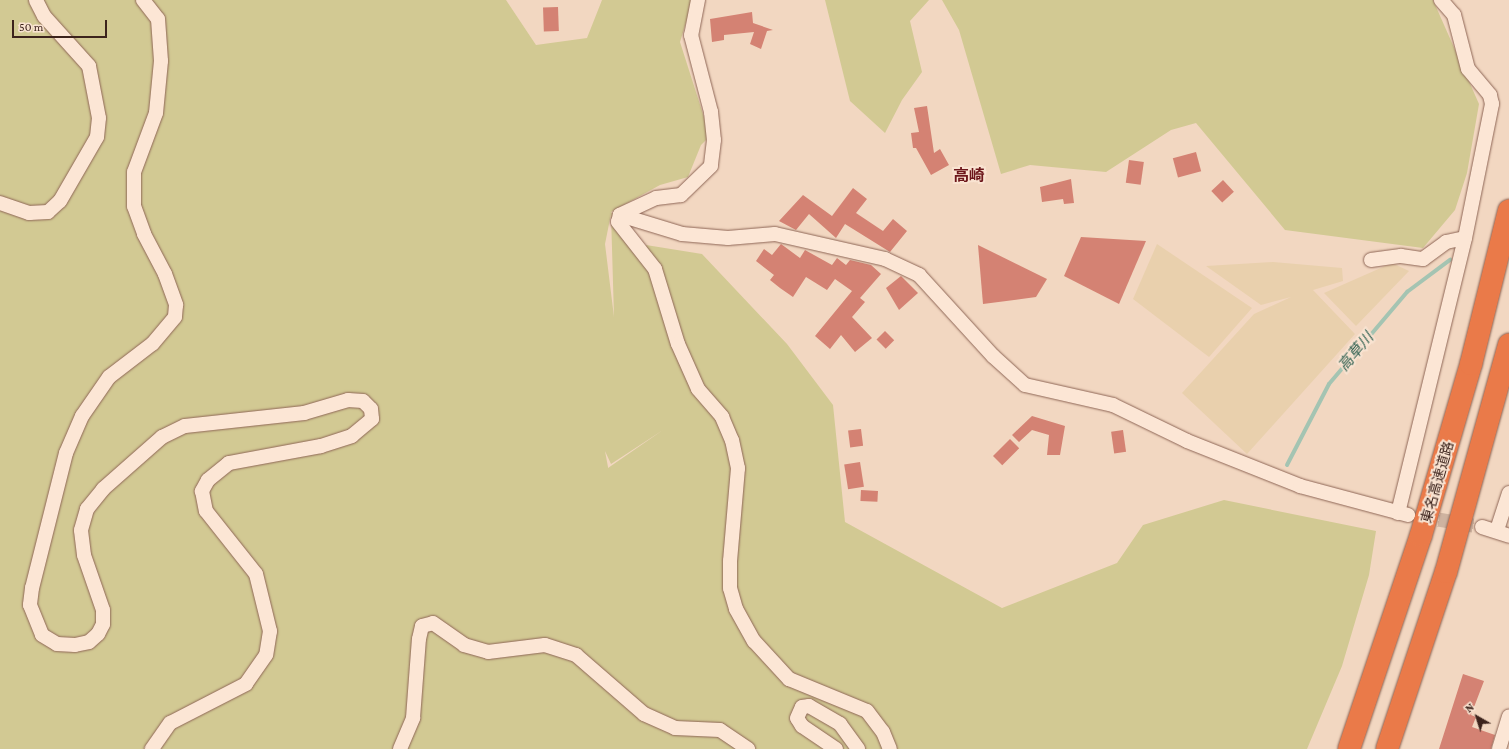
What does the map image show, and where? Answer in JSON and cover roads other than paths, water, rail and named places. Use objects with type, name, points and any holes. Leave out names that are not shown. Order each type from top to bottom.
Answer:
[{"type":"highway","name":"東名高速道路","points":[[1349,749],[1421,535],[1471,364],[1509,210]]},
{"type":"highway","points":[[1387,749],[1446,572],[1509,345]]},
{"type":"street","points":[[0,203],[29,213],[48,212],[60,202],[97,137],[98,118],[89,66],[44,16],[36,0]]},
{"type":"street","points":[[143,0],[158,19],[161,61],[156,113],[134,172],[134,206],[167,280],[176,305],[175,317],[152,344],[109,377],[82,416],[66,453],[30,599],[34,621],[42,636],[56,644],[76,645],[89,642],[98,634],[103,624],[103,610],[84,555],[81,530],[87,509],[103,489],[162,437],[185,426],[304,413],[348,400],[363,401],[371,410],[372,419],[352,436],[321,446],[229,463],[208,480],[202,491],[206,511],[256,574],[270,631],[266,655],[246,684],[170,723],[152,749]]},
{"type":"street","points":[[698,0],[691,35],[711,112],[714,140],[711,166],[681,195],[656,198],[620,215],[618,222],[655,269],[678,344],[698,389],[722,417],[732,440],[738,468],[730,561],[730,588],[736,609],[754,640],[789,679],[867,711],[883,732],[890,749]]},
{"type":"street","points":[[620,215],[682,234],[728,238],[775,234],[885,259],[919,275],[993,356],[1025,386],[1113,405],[1187,441],[1300,486],[1403,514],[1465,238],[1492,104],[1490,95],[1468,68],[1461,53],[1458,27],[1440,0]]},
{"type":"street","points":[[1371,260],[1401,256],[1423,259],[1446,242],[1465,238]]},
{"type":"street","points":[[1482,527],[1503,533],[1509,493]]},
{"type":"street","points":[[400,749],[413,718],[419,639],[422,626],[433,623],[464,644],[488,652],[545,645],[576,655],[644,714],[675,728],[720,730],[748,749]]},
{"type":"street","points":[[836,749],[802,726],[797,718],[802,707],[809,706],[840,724],[858,749]]},
{"type":"street","points":[[1499,749],[1509,716]]},
{"type":"waterway","name":"高草川","points":[[1287,465],[1329,384],[1407,292],[1450,260]]},
{"type":"tunnel","points":[[1418,516],[1482,527]]},
{"type":"district","name":"高崎","points":[[969,176]]}]
